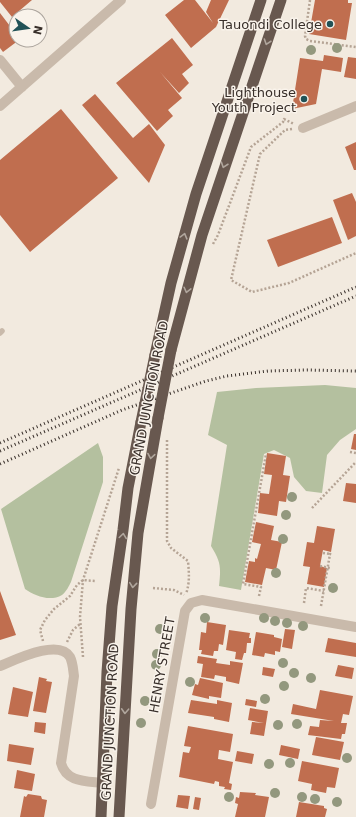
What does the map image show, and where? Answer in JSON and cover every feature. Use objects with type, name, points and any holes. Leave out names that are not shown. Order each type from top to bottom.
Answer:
[{"type":"highway","name":"GRAND JUNCTION ROAD","points":[[101,817],[106,672],[112,606],[128,488],[171,283],[196,194],[261,0]]},
{"type":"highway","name":"GRAND JUNCTION ROAD","points":[[119,817],[126,672],[138,532],[171,350],[202,236],[281,0]]},
{"type":"street","points":[[0,106],[121,0]]},
{"type":"street","points":[[0,60],[22,88]]},
{"type":"street","points":[[303,128],[356,106]]},
{"type":"street","name":"HENRY STREET","points":[[151,804],[185,611],[191,603],[202,600],[356,627]]},
{"type":"street","points":[[0,666],[46,649],[63,652],[70,656],[74,676],[62,753],[62,768],[70,777],[77,780],[102,783]]},
{"type":"path","points":[[310,0],[305,36],[306,39],[310,41],[356,47]]},
{"type":"path","points":[[210,249],[218,235],[251,147],[283,122],[284,119],[303,128]]},
{"type":"path","points":[[303,128],[285,130],[260,154],[231,280],[252,292],[289,283],[356,253]]},
{"type":"path","points":[[153,588],[174,590],[185,596],[189,585],[190,574],[188,561],[171,548],[167,541],[167,435]]},
{"type":"path","points":[[350,452],[356,453]]},
{"type":"path","points":[[259,596],[261,587],[244,584],[266,454]]},
{"type":"path","points":[[46,649],[40,630],[45,620],[54,609],[70,596],[77,585],[83,580],[120,463]]},
{"type":"path","points":[[312,508],[355,463]]},
{"type":"path","points":[[321,606],[332,554],[323,553]]},
{"type":"path","points":[[320,566],[329,568]]},
{"type":"path","points":[[83,580],[95,581]]},
{"type":"path","points":[[304,603],[306,588],[324,591]]},
{"type":"path","points":[[63,652],[73,630],[80,623]]},
{"type":"green space","points":[[325,385],[356,388],[356,429],[340,440],[327,455],[322,493],[306,491],[294,477],[290,458],[274,450],[264,454],[241,590],[219,586],[220,565],[211,546],[227,445],[208,435],[217,392],[256,388]]},
{"type":"green space","points":[[98,443],[103,457],[103,482],[71,582],[65,592],[57,597],[48,598],[33,594],[25,589],[1,509]]},
{"type":"building","points":[[0,0],[32,0],[23,8],[8,8],[8,12]]},
{"type":"building","points":[[184,0],[195,0],[213,23],[206,12],[211,0],[229,0],[216,27],[191,48],[165,15]]},
{"type":"building","points":[[315,0],[348,0],[348,3],[352,3],[346,40],[309,34]]},
{"type":"building","points":[[0,13],[8,24],[8,48],[3,52],[0,48]]},
{"type":"building","points":[[172,38],[193,65],[182,74],[189,83],[179,93],[160,72],[182,98],[168,110],[173,116],[157,131],[116,83]]},
{"type":"building","points":[[324,55],[343,58],[341,72],[322,69],[316,104],[292,109],[300,58],[323,61]]},
{"type":"building","points":[[348,57],[356,58],[356,79],[344,77]]},
{"type":"building","points":[[95,94],[133,138],[149,124],[165,145],[149,183],[82,105]]},
{"type":"building","points":[[61,109],[118,178],[30,252],[0,215],[0,160]]},
{"type":"building","points":[[356,142],[356,170],[354,170],[345,147]]},
{"type":"building","points":[[352,193],[356,202],[356,236],[348,240],[333,200]]},
{"type":"building","points":[[332,217],[342,243],[278,267],[267,240]]},
{"type":"building","points":[[354,434],[356,434],[356,450],[351,449]]},
{"type":"building","points":[[267,453],[286,456],[283,475],[290,476],[286,502],[279,501],[277,516],[258,513],[260,493],[269,494],[272,475],[264,474]]},
{"type":"building","points":[[346,483],[356,484],[356,503],[343,501]]},
{"type":"building","points":[[256,522],[274,526],[271,540],[282,542],[276,570],[266,568],[262,585],[245,582],[249,561],[255,562],[255,558],[257,559],[261,544],[252,542]]},
{"type":"building","points":[[317,526],[335,529],[331,552],[323,550],[320,566],[327,568],[324,587],[307,584],[310,567],[303,566],[307,542],[314,543]]},
{"type":"building","points":[[0,591],[16,635],[0,640]]},
{"type":"building","points":[[207,622],[226,625],[223,645],[219,644],[218,651],[214,651],[213,656],[201,654],[202,650],[199,650],[201,632],[206,633]]},
{"type":"building","points":[[285,629],[295,630],[292,649],[282,647]]},
{"type":"building","points":[[229,630],[250,633],[249,638],[251,638],[251,643],[247,643],[246,653],[244,653],[242,660],[235,659],[236,652],[226,650]]},
{"type":"building","points":[[256,632],[274,635],[274,637],[282,639],[280,652],[275,651],[275,655],[265,653],[264,657],[252,655]]},
{"type":"building","points":[[328,638],[356,643],[356,657],[325,652]]},
{"type":"building","points":[[198,656],[217,659],[216,663],[230,665],[230,661],[243,663],[239,684],[226,681],[226,677],[215,675],[214,679],[201,677],[203,664],[197,663]]},
{"type":"building","points":[[338,665],[354,668],[352,679],[335,676]]},
{"type":"building","points":[[263,667],[275,669],[273,677],[262,675]]},
{"type":"building","points":[[39,677],[47,679],[46,681],[52,682],[46,713],[33,711]]},
{"type":"building","points":[[200,678],[223,683],[221,698],[209,696],[209,699],[192,695],[195,684],[198,685]]},
{"type":"building","points":[[13,687],[33,692],[28,717],[8,714]]},
{"type":"building","points":[[320,690],[353,696],[349,715],[343,714],[341,723],[347,723],[345,734],[342,734],[341,739],[308,735],[310,726],[319,727],[320,720],[334,721],[291,714],[293,704],[316,709]]},
{"type":"building","points":[[246,699],[257,701],[256,707],[245,705]]},
{"type":"building","points":[[191,700],[217,704],[217,700],[232,703],[229,722],[214,719],[214,717],[188,713]]},
{"type":"building","points":[[250,708],[268,711],[264,736],[250,734],[252,722],[264,723],[248,720]]},
{"type":"building","points":[[35,722],[46,723],[45,734],[34,732]]},
{"type":"building","points":[[188,726],[233,734],[230,752],[219,750],[218,759],[233,762],[229,783],[232,784],[231,790],[224,789],[225,787],[219,786],[219,782],[215,781],[214,784],[179,777],[183,752],[189,753],[191,747],[184,746]]},
{"type":"building","points":[[316,737],[344,742],[340,760],[312,755]]},
{"type":"building","points":[[9,744],[34,748],[31,765],[7,761]]},
{"type":"building","points":[[281,745],[300,749],[298,759],[279,755]]},
{"type":"building","points":[[237,751],[254,754],[252,764],[235,761]]},
{"type":"building","points":[[302,761],[339,768],[335,788],[327,787],[326,793],[311,790],[312,784],[298,781]]},
{"type":"building","points":[[17,770],[35,774],[32,791],[14,788]]},
{"type":"building","points":[[240,792],[256,793],[255,795],[269,797],[265,817],[235,817],[238,804],[235,803],[236,797],[239,798]]},
{"type":"building","points":[[28,794],[41,796],[42,799],[47,800],[44,817],[20,817],[24,796],[26,797]]},
{"type":"building","points":[[178,795],[190,796],[188,809],[176,807]]},
{"type":"building","points":[[195,797],[201,798],[199,810],[193,809]]},
{"type":"building","points":[[299,802],[324,806],[324,808],[327,809],[325,817],[296,817]]},
{"type":"railway","points":[[0,443],[356,287]]},
{"type":"railway","points":[[0,451],[356,296]]},
{"type":"railway","points":[[0,464],[122,410],[206,381],[227,376],[268,371],[356,371]]},
{"type":"place","name":"Tauondi College","points":[[330,24]]},
{"type":"place","name":"Lighthouse Youth Project","points":[[304,99]]}]
